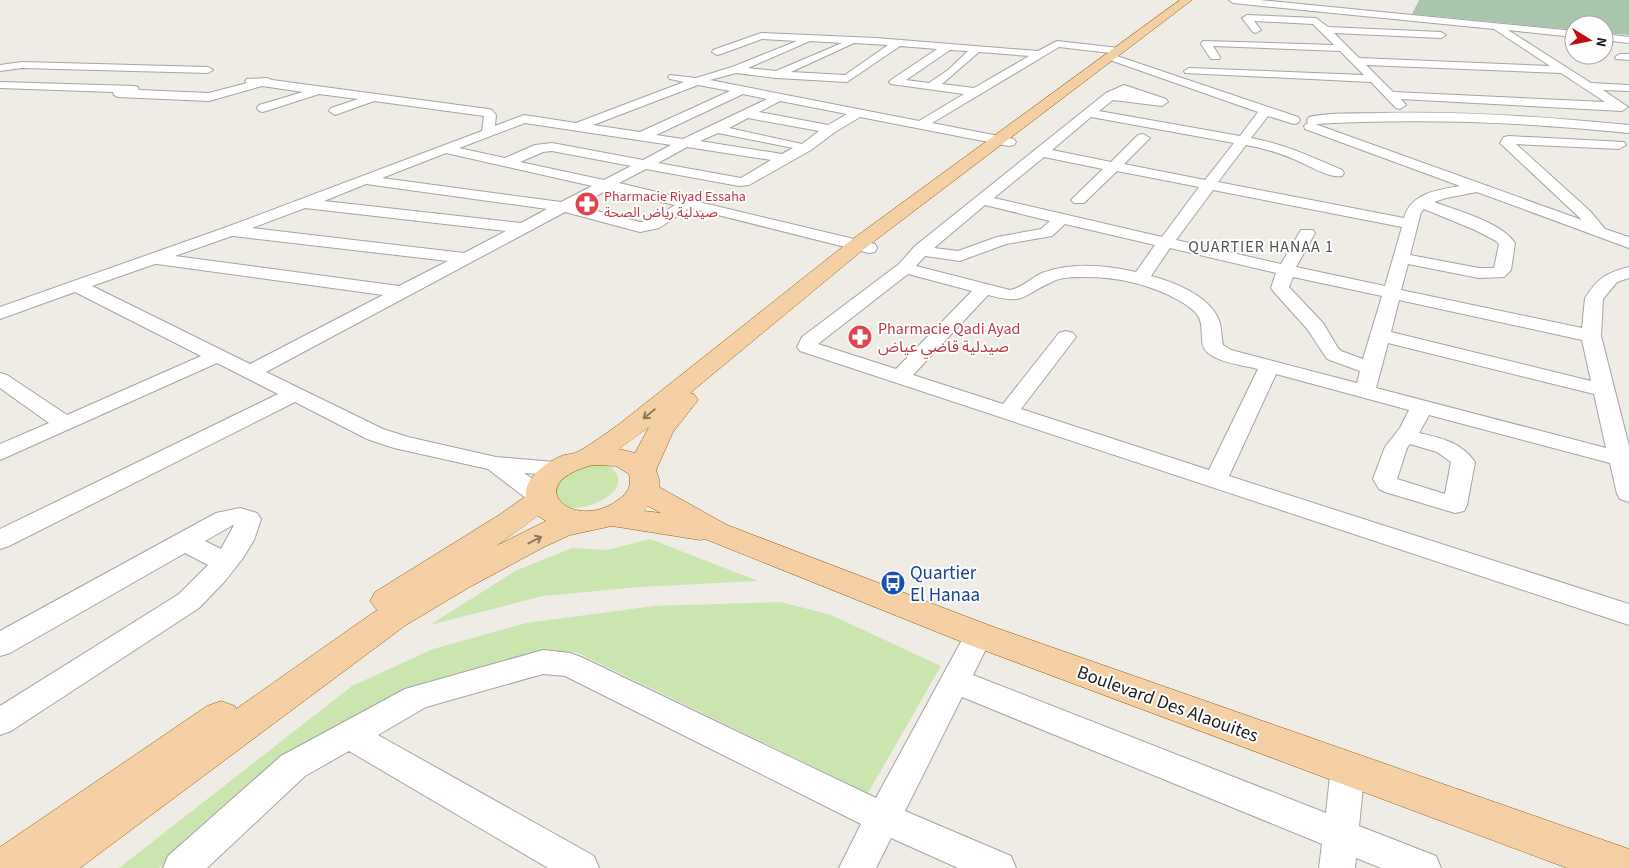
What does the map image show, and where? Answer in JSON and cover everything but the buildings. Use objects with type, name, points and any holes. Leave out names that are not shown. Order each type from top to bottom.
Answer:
[{"type":"main road","points":[[590,456],[628,431],[863,247],[1145,34],[1187,0]]},
{"type":"main road","points":[[1145,34],[1194,0]]},
{"type":"main road","points":[[43,868],[394,616],[555,530],[626,509],[637,500],[655,439],[663,425],[687,398],[863,247]]},
{"type":"main road","points":[[606,455],[620,458],[632,462],[642,480],[716,532],[597,519],[563,518],[548,511],[540,498],[542,486],[548,476],[573,460],[606,455]]},
{"type":"main road","points":[[6,868],[378,606],[510,522],[540,498]]},
{"type":"main road","name":"Boulevard Des Alaouites","points":[[716,532],[979,635],[1623,868]]},
{"type":"street","points":[[1233,0],[1564,33]]},
{"type":"street","points":[[1256,30],[1247,18],[1314,20],[1411,117]]},
{"type":"street","points":[[1362,18],[1444,21]]},
{"type":"street","points":[[1495,26],[1625,109]]},
{"type":"street","points":[[1325,30],[1441,35]]},
{"type":"street","points":[[717,52],[761,36],[898,42],[1039,54]]},
{"type":"street","points":[[1614,38],[1629,40]]},
{"type":"street","points":[[579,127],[696,81],[736,70],[811,39]]},
{"type":"street","points":[[776,75],[853,41]]},
{"type":"street","points":[[736,70],[776,75],[847,78],[898,42]]},
{"type":"street","points":[[1215,57],[1207,43],[1342,48]]},
{"type":"street","points":[[922,124],[1057,44],[1116,56],[1265,112],[1294,120],[1297,124],[1411,117],[1481,117],[1629,129]]},
{"type":"street","points":[[947,47],[895,82],[976,92]]},
{"type":"street","points":[[931,87],[952,72],[976,49]]},
{"type":"street","points":[[1356,61],[1563,70]]},
{"type":"street","points":[[0,68],[22,66],[208,70]]},
{"type":"street","points":[[103,97],[220,67]]},
{"type":"street","points":[[1189,71],[1374,79]]},
{"type":"street","points":[[195,96],[278,73]]},
{"type":"street","points":[[118,93],[214,96],[292,74]]},
{"type":"street","points":[[1266,74],[1274,87]]},
{"type":"street","points":[[674,77],[1004,141]]},
{"type":"street","points":[[251,81],[488,113],[490,115],[488,133]]},
{"type":"street","points":[[0,85],[135,89]]},
{"type":"street","points":[[1590,86],[1629,88]]},
{"type":"street","points":[[1521,88],[1542,102]]},
{"type":"street","points":[[263,108],[322,90]]},
{"type":"street","points":[[642,136],[740,90]]},
{"type":"street","points":[[1390,95],[1542,102],[1625,109]]},
{"type":"street","points":[[1110,96],[921,250],[906,268],[807,344],[807,347],[1629,615]]},
{"type":"street","points":[[335,111],[376,97]]},
{"type":"street","points":[[250,372],[685,143],[779,97]]},
{"type":"street","points":[[508,162],[540,148],[552,147],[744,182],[806,147],[830,129],[860,112]]},
{"type":"street","points":[[1141,277],[1165,242],[1210,186],[1265,112]]},
{"type":"street","points":[[1088,113],[1280,148],[1337,173]]},
{"type":"street","points":[[747,114],[830,129]]},
{"type":"street","points":[[0,313],[230,231],[524,119],[784,158]]},
{"type":"street","points":[[1311,123],[1476,188],[1629,243]]},
{"type":"street","points":[[1590,125],[1624,148]]},
{"type":"street","points":[[717,129],[806,147]]},
{"type":"street","points":[[1079,200],[1143,138]]},
{"type":"street","points":[[1600,232],[1585,214],[1507,143],[1509,140],[1526,139],[1624,148]]},
{"type":"street","points":[[444,149],[688,203],[863,247]]},
{"type":"street","points":[[1040,152],[1410,224]]},
{"type":"street","points":[[361,180],[563,207],[640,227],[653,225],[688,203]]},
{"type":"street","points":[[1365,390],[1414,211],[1420,202],[1476,188]]},
{"type":"street","points":[[981,200],[1286,270],[1592,336]]},
{"type":"street","points":[[302,202],[522,228]]},
{"type":"street","points":[[1402,258],[1479,273],[1498,273],[1502,270],[1507,243],[1502,236],[1420,202]]},
{"type":"street","points":[[921,250],[960,256],[1003,240],[1046,233],[1061,218]]},
{"type":"street","points":[[230,231],[465,258]]},
{"type":"street","points":[[1307,233],[1286,270],[1280,288],[1316,327],[1334,355],[1370,368]]},
{"type":"street","points":[[153,258],[401,292]]},
{"type":"street","points":[[906,268],[1003,294],[1018,295],[1048,277],[1062,274],[1103,273],[1141,277],[1166,286],[1196,303],[1206,313],[1212,325],[1212,343],[1218,352],[1622,459]]},
{"type":"street","points":[[1629,272],[1611,278],[1594,298],[1592,336],[1629,494]]},
{"type":"street","points":[[75,286],[362,429],[386,439],[496,464],[558,468]]},
{"type":"street","points":[[899,378],[984,289]]},
{"type":"street","points":[[1379,335],[1604,390]]},
{"type":"street","points":[[1008,412],[1066,337]]},
{"type":"street","points":[[0,453],[217,356]]},
{"type":"street","points":[[1216,479],[1270,366]]},
{"type":"street","points":[[0,379],[66,424]]},
{"type":"street","points":[[0,540],[293,395]]},
{"type":"street","points":[[1405,436],[1422,406]]},
{"type":"street","points":[[496,464],[540,498]]},
{"type":"street","points":[[0,645],[225,519],[236,516],[244,516],[248,519],[248,527],[225,563],[209,583],[167,616],[0,722]]},
{"type":"street","points":[[185,542],[225,563]]},
{"type":"street","points":[[857,868],[979,635]]},
{"type":"street","points":[[181,868],[293,766],[348,734],[416,698],[543,662],[570,665],[883,818],[998,868]]},
{"type":"street","points":[[955,681],[1424,868]]},
{"type":"street","points":[[348,734],[581,868]]},
{"type":"street","points":[[1336,868],[1348,767]]},
{"type":"green space","points":[[1419,0],[1629,0],[1629,35],[1614,34],[1614,15],[1564,15],[1564,29],[1412,14]]},
{"type":"green space","points":[[569,464],[608,465],[618,478],[618,485],[609,496],[595,504],[584,507],[564,507],[546,480]]},
{"type":"green space","points":[[650,539],[758,581],[640,587],[543,596],[430,625],[515,571],[572,548],[607,550]]},
{"type":"green space","points":[[781,602],[831,615],[941,666],[868,793],[576,652],[517,657],[405,688],[311,740],[159,868],[119,868],[352,686],[433,649],[526,623],[654,606]]},
{"type":"place","name":"Pharmacie Riyad Essaha صيدلية رياض الصحة","points":[[587,204]]},
{"type":"place","name":"Pharmacie Qadi Ayad صيدلية قاضي عياض","points":[[860,337]]},
{"type":"place","name":"Quartier El Hanaa","points":[[893,583]]},
{"type":"district","name":"QUARTIER HANAA 1","points":[[1261,246]]}]
